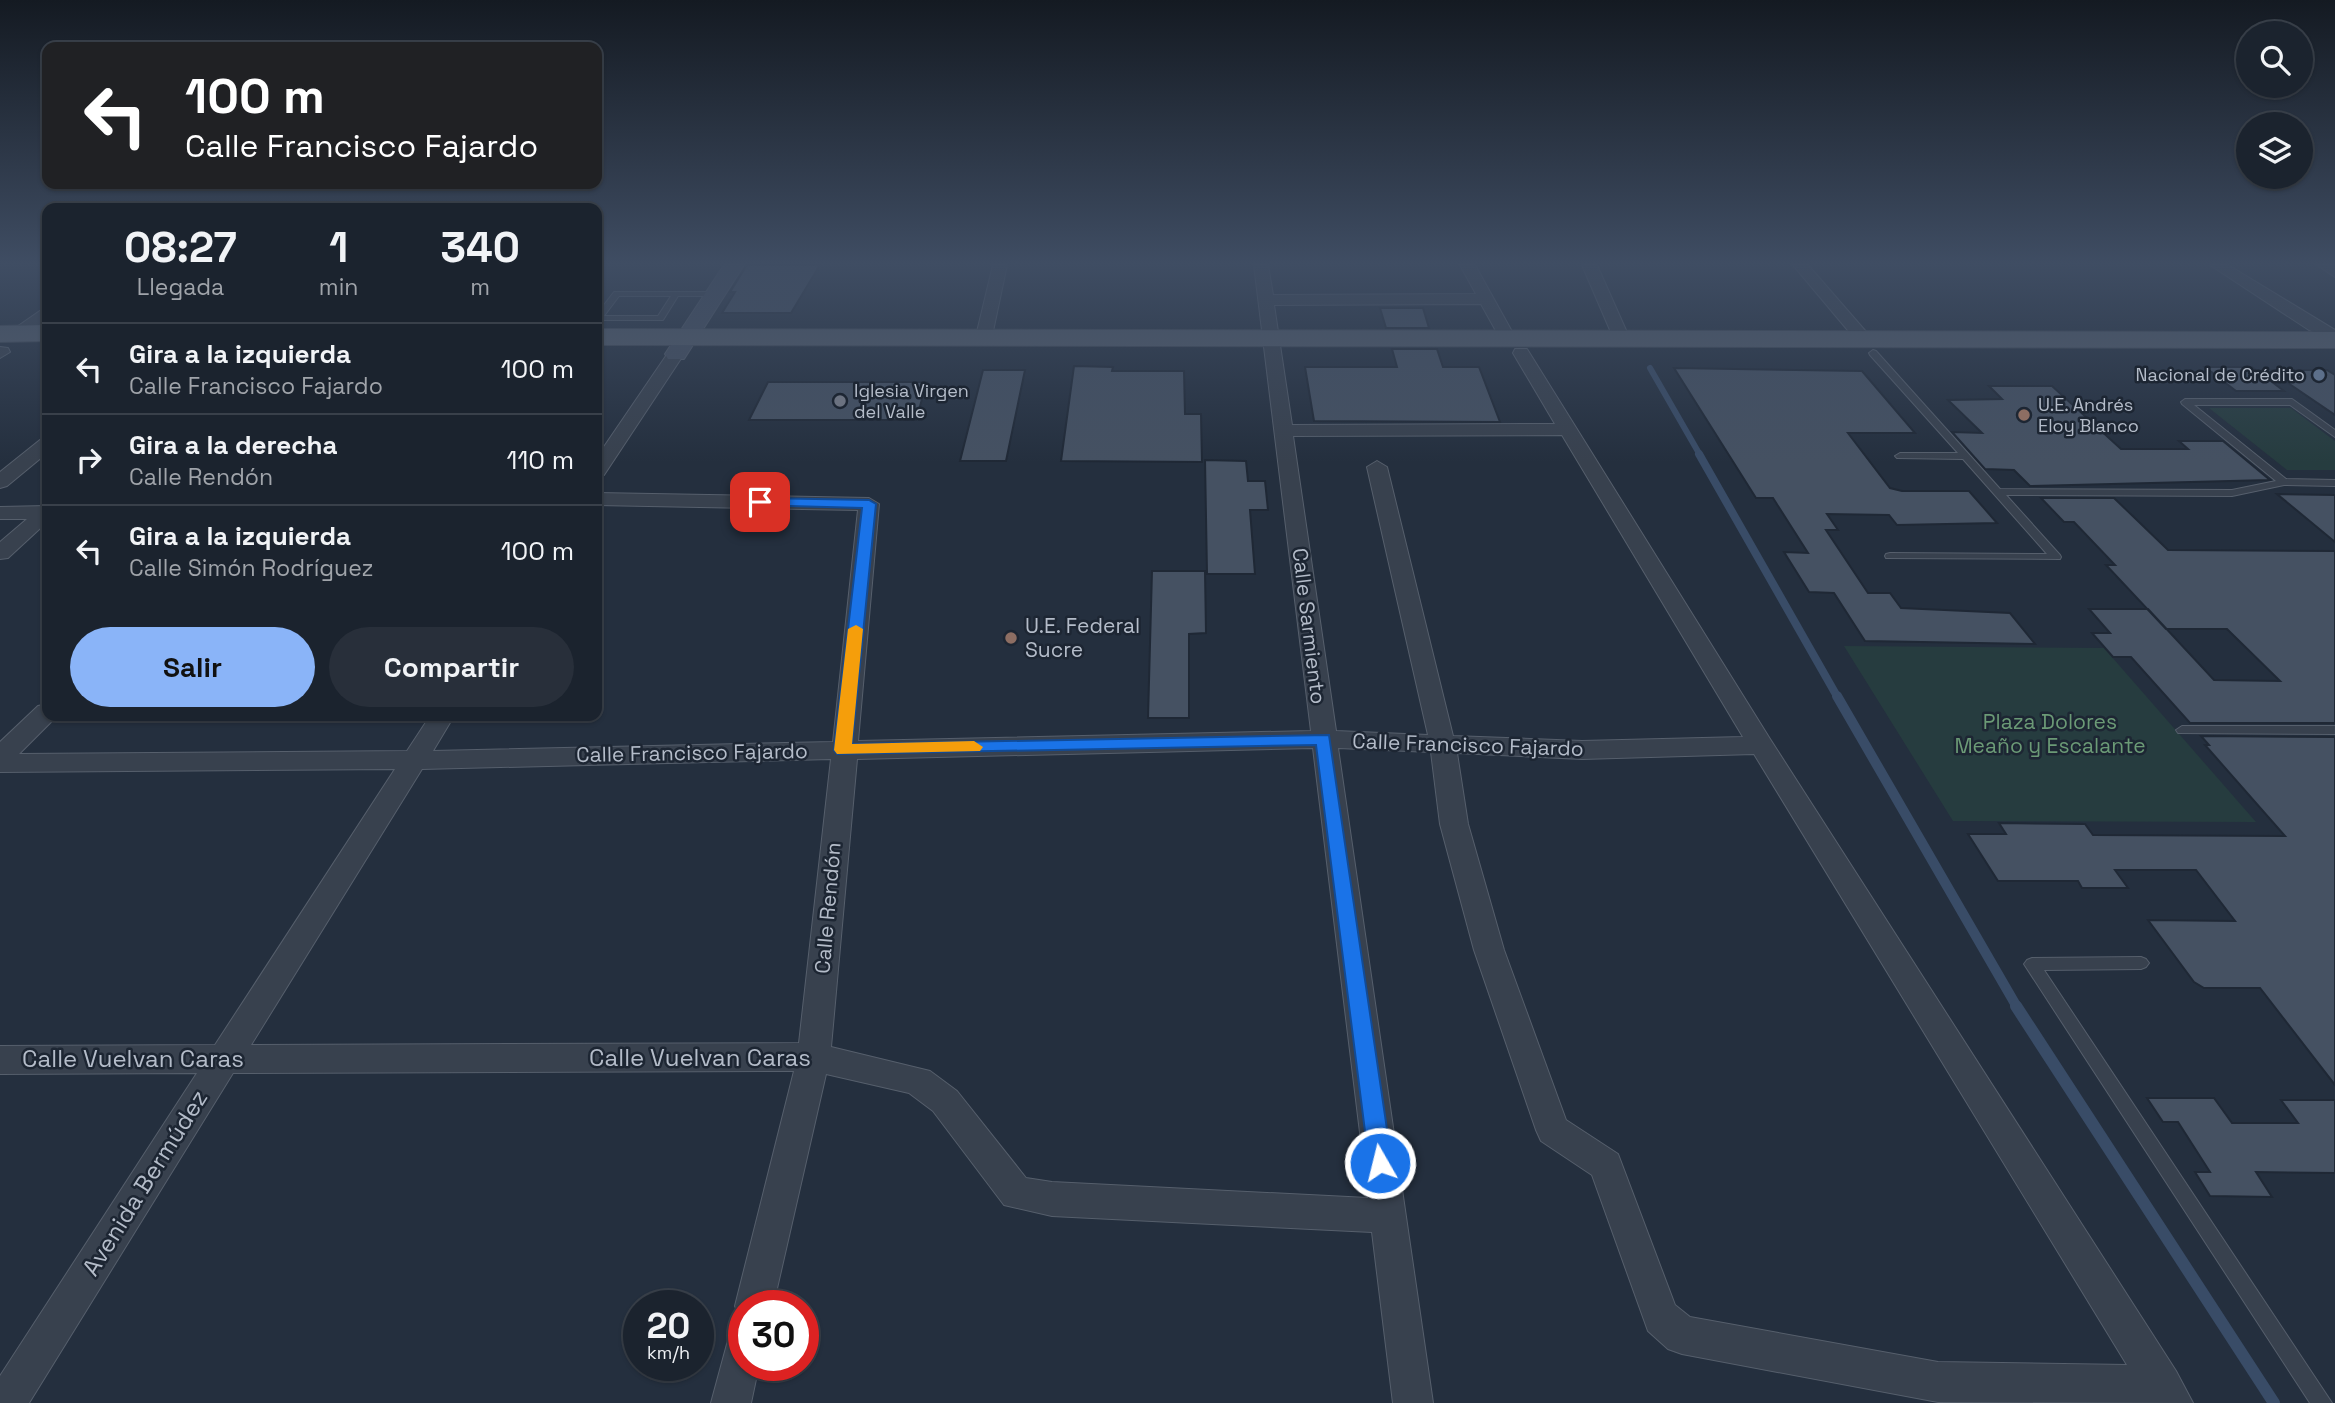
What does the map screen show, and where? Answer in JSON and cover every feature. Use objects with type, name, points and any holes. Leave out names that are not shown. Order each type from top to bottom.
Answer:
[{"type":"main road","points":[[4,345],[42,335]]},
{"type":"main road","points":[[602,354],[682,346],[984,336],[1269,345]]},
{"type":"main road","points":[[1514,345],[1621,337],[1867,345]]},
{"type":"main road","points":[[602,338],[682,346],[1867,345],[2330,341]]},
{"type":"main road","points":[[4,345],[42,351]]},
{"type":"street","points":[[4,345],[22,330]]},
{"type":"street","points":[[602,464],[692,330]]},
{"type":"street","points":[[984,336],[985,330]]},
{"type":"street","name":"Calle Sarmiento","points":[[1268,330],[1413,1403]]},
{"type":"street","points":[[1505,330],[2167,1394]]},
{"type":"street","points":[[1618,330],[1621,337]]},
{"type":"street","points":[[1855,330],[1867,345]]},
{"type":"street","points":[[2314,330],[2330,341]]},
{"type":"street","points":[[1283,431],[1565,429]]},
{"type":"street","points":[[0,482],[42,448]]},
{"type":"street","points":[[1377,467],[1443,746],[1454,824],[1489,950],[1553,1130],[1569,1142],[1592,1152],[1606,1165],[1661,1318],[1682,1335],[1938,1382],[2167,1394]]},
{"type":"street","name":"Calle Rendón","points":[[602,499],[869,504],[814,1057],[758,1290]]},
{"type":"street","points":[[0,513],[42,512]]},
{"type":"street","points":[[0,553],[42,516]]},
{"type":"street","points":[[0,757],[42,717]]},
{"type":"street","name":"Avenida Bermúdez","points":[[6,1403],[439,721]]},
{"type":"street","name":"Calle Francisco Fajardo","points":[[0,763],[414,760],[1324,739],[1583,750],[1761,745]]},
{"type":"street","name":"Calle Vuelvan Caras","points":[[0,1060],[814,1057],[918,1081],[946,1101],[1016,1193],[1052,1199],[1388,1216]]},
{"type":"street","points":[[731,1403],[736,1381]]},
{"type":"lane","points":[[1867,345],[2056,557],[1890,556]]},
{"type":"lane","points":[[2284,482],[2185,402],[2292,402],[2335,434]]},
{"type":"lane","points":[[1900,456],[1965,456]]},
{"type":"lane","points":[[1998,492],[2232,493],[2284,482],[2335,482]]},
{"type":"lane","points":[[2182,730],[2335,730]]},
{"type":"lane","points":[[2141,963],[2032,964],[2322,1403]]},
{"type":"green space","points":[[2209,408],[2291,408],[2335,441],[2335,470],[2287,470]]},
{"type":"green space","name":"Plaza Dolores Meaño y Escalante","points":[[1844,646],[2104,648],[2256,822],[1953,821]]},
{"type":"building","points":[[1392,349],[1437,349],[1443,367],[1479,367],[1500,422],[1314,421],[1305,367],[1397,367]]},
{"type":"building","points":[[1074,366],[1113,367],[1112,371],[1184,371],[1185,414],[1201,414],[1202,462],[1061,461]]},
{"type":"building","points":[[2205,367],[2252,367],[2284,391],[2236,391]]},
{"type":"building","points":[[1674,368],[1862,371],[1915,433],[1848,433],[1890,488],[1902,491],[1969,491],[1997,523],[1897,525],[1889,515],[1827,514],[1838,530],[1826,530],[1868,593],[1890,593],[1901,608],[2010,613],[2035,644],[1865,641],[1834,593],[1809,592],[1784,552],[1808,553],[1773,498],[1756,498]]},
{"type":"building","points":[[983,370],[1025,370],[1006,461],[960,461]]},
{"type":"building","points":[[2269,370],[2327,370],[2335,375],[2335,415]]},
{"type":"building","name":"Iglesia Virgen del Valle","points":[[768,382],[927,382],[916,420],[749,420]]},
{"type":"building","points":[[1989,386],[2052,386],[2121,449],[2188,449],[2179,441],[2223,441],[2270,480],[2030,486],[2014,470],[1985,469],[1952,432],[1982,433],[1948,400],[2002,399]]},
{"type":"building","points":[[1205,460],[1246,461],[1248,481],[1265,481],[1268,510],[1250,510],[1255,574],[1207,574]]},
{"type":"building","points":[[2277,494],[2335,495],[2335,542]]},
{"type":"building","points":[[2041,498],[2114,498],[2168,550],[2335,551],[2335,723],[2190,723],[2131,657],[2113,657],[2092,633],[2110,633],[2089,609],[2147,609],[2106,565],[2115,565],[2074,522],[2064,522]],"holes":[[[2167,629],[2227,629],[2280,681],[2214,680]]]},
{"type":"building","points":[[1152,571],[1205,571],[1206,633],[1189,634],[1189,718],[1148,718]]},
{"type":"building","points":[[2201,736],[2335,737],[2335,1085],[2260,988],[2204,988],[2194,982],[2148,920],[2235,921],[2196,870],[2115,870],[2128,888],[2082,888],[2078,881],[1998,881],[1968,834],[2006,834],[1999,823],[2085,824],[2093,835],[2285,836],[2205,745],[2209,745]]},
{"type":"building","points":[[2147,1098],[2214,1098],[2232,1123],[2298,1123],[2281,1100],[2335,1100],[2335,1173],[2256,1172],[2272,1197],[2210,1196],[2195,1172],[2210,1172],[2178,1122],[2163,1122]]},
{"type":"waterway","points":[[1650,368],[1700,455]]},
{"type":"waterway","points":[[1699,454],[1838,698]]},
{"type":"waterway","points":[[1837,696],[2017,1007]]},
{"type":"waterway","points":[[2016,1006],[2274,1403]]},
{"type":"slow traffic","points":[[856,629],[843,750],[974,747]]},
{"type":"place","name":"Nacional de Crédito","points":[[2319,375]]},
{"type":"place","name":"Iglesia Virgen del Valle","points":[[840,401]]},
{"type":"place","name":"U.E. Andrés Eloy Blanco","points":[[2024,415]]},
{"type":"place","name":"U.E. Federal Sucre","points":[[1011,638]]},
{"type":"route","points":[[760,502],[869,504],[843,750],[1324,739],[1380,1163]]}]
